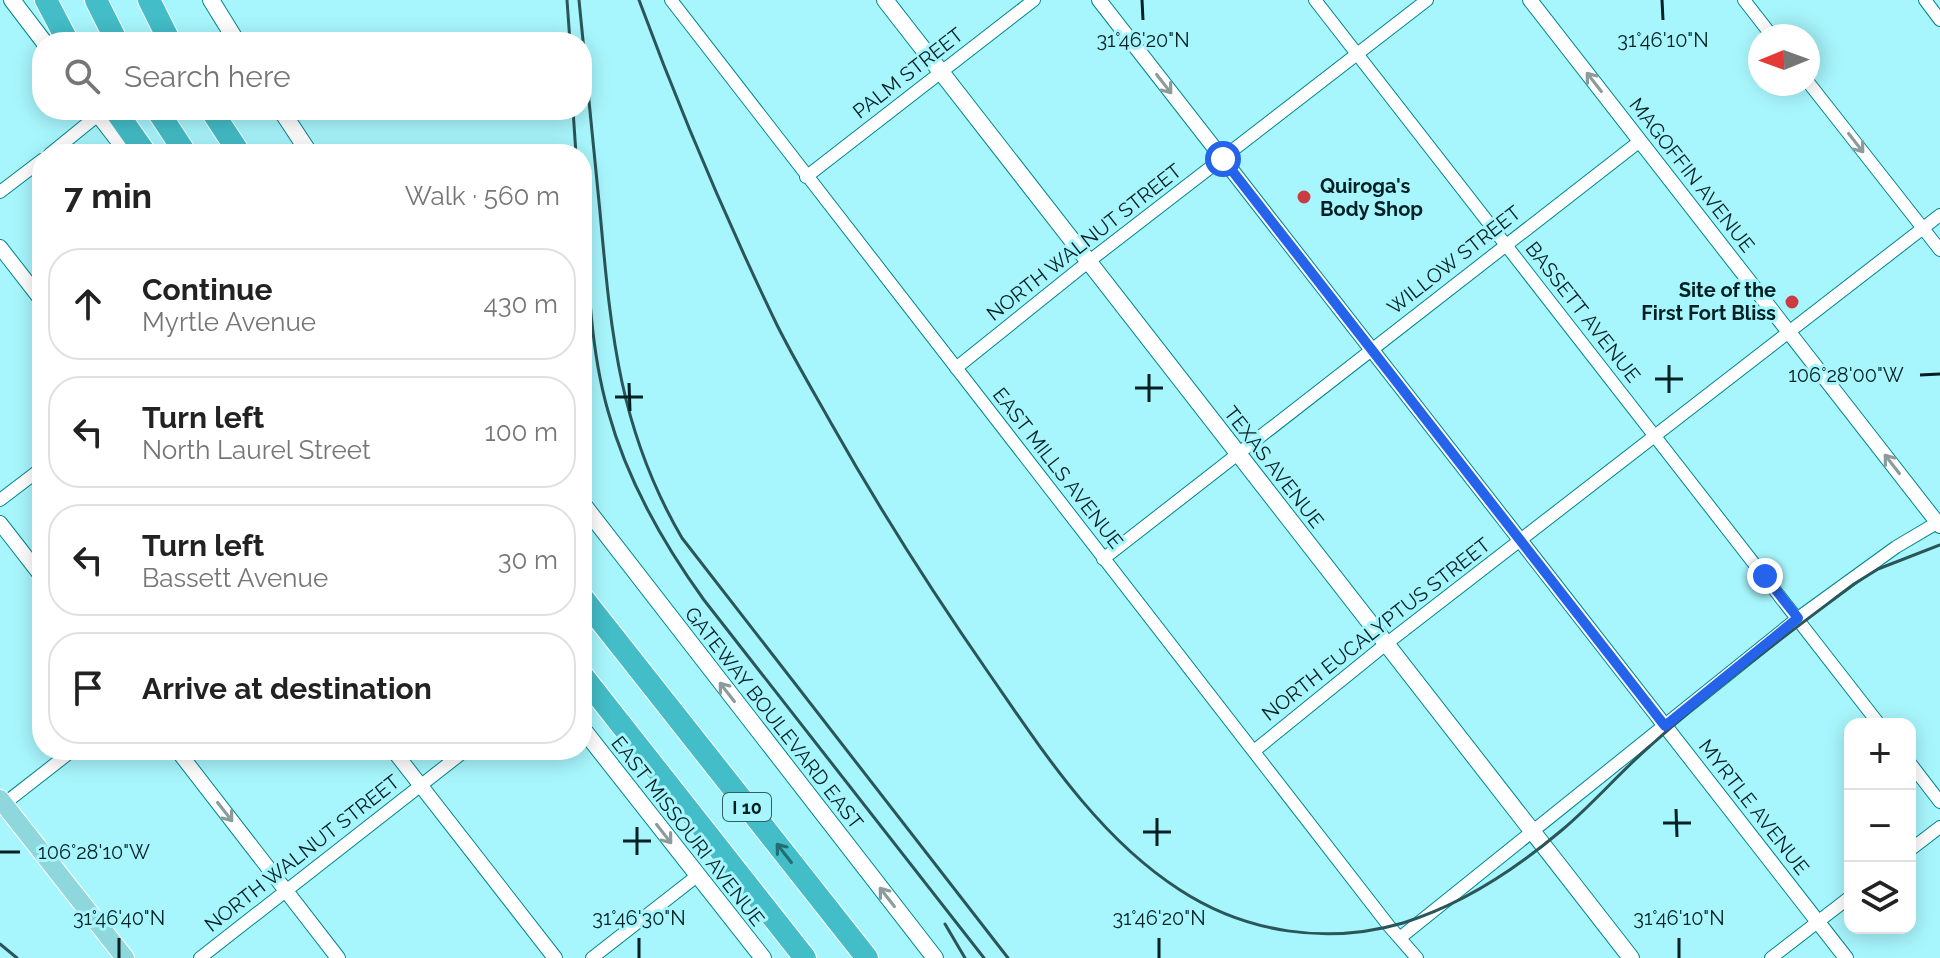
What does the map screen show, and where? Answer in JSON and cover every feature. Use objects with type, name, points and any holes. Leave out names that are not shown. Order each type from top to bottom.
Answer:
[{"type":"highway","points":[[46,0],[63,32]]},
{"type":"highway","points":[[96,0],[112,32]]},
{"type":"highway","points":[[149,0],[165,32]]},
{"type":"highway","points":[[110,120],[136,144]]},
{"type":"highway","points":[[164,120],[179,144]]},
{"type":"highway","points":[[218,120],[233,144]]},
{"type":"highway","points":[[592,594],[628,656]]},
{"type":"highway","name":"I 10","points":[[592,610],[867,958]]},
{"type":"highway","name":"I 10","points":[[592,688],[805,958]]},
{"type":"highway","points":[[592,712],[634,743]]},
{"type":"main road","points":[[211,0],[231,32]]},
{"type":"main road","name":"TEXAS AVENUE","points":[[893,4],[941,72],[1631,958]]},
{"type":"main road","points":[[17,5],[37,32]]},
{"type":"main road","points":[[107,120],[123,144]]},
{"type":"main road","points":[[288,120],[303,144]]},
{"type":"main road","name":"GATEWAY BOULEVARD EAST","points":[[592,516],[935,958]]},
{"type":"main road","name":"EAST MISSOURI AVENUE","points":[[592,741],[763,958]]},
{"type":"main road","points":[[1,803],[125,958]]},
{"type":"street","name":"EAST MILLS AVENUE","points":[[671,0],[1103,559],[1417,958]]},
{"type":"street","name":"PALM STREET","points":[[806,177],[1034,0]]},
{"type":"street","name":"MYRTLE AVENUE","points":[[1099,0],[1846,958]]},
{"type":"street","name":"BASSETT AVENUE","points":[[1315,0],[1874,718]]},
{"type":"street","name":"NORTH WALNUT STREET","points":[[956,368],[1427,0]]},
{"type":"street","name":"MAGOFFIN AVENUE","points":[[1530,0],[1939,523]]},
{"type":"street","points":[[1744,0],[1763,24]]},
{"type":"street","points":[[1925,0],[1940,20]]},
{"type":"street","points":[[1819,96],[1940,250]]},
{"type":"street","points":[[62,144],[92,120]]},
{"type":"street","name":"WILLOW STREET","points":[[1103,559],[1640,141]]},
{"type":"street","points":[[0,192],[32,168]]},
{"type":"street","name":"NORTH EUCALYPTUS STREET","points":[[1254,751],[1386,644],[1940,215]]},
{"type":"street","points":[[0,247],[32,288]]},
{"type":"street","points":[[0,500],[32,476]]},
{"type":"street","points":[[0,523],[32,564]]},
{"type":"street","points":[[1401,937],[1798,618],[1896,547],[1939,523]]},
{"type":"street","points":[[1,803],[59,760]]},
{"type":"street","points":[[185,760],[338,958]]},
{"type":"street","points":[[401,760],[555,958]]},
{"type":"street","name":"NORTH WALNUT STREET","points":[[200,958],[453,760]]},
{"type":"street","points":[[1916,771],[1940,802]]},
{"type":"street","points":[[1916,845],[1940,827]]},
{"type":"street","points":[[592,958],[697,876]]},
{"type":"street","points":[[1771,958],[1844,902]]},
{"type":"railway","points":[[567,0],[569,32]]},
{"type":"railway","points":[[579,0],[582,32]]},
{"type":"railway","points":[[639,0],[704,164],[777,325],[888,519],[1052,764],[1124,845],[1151,869],[1205,905],[1260,925],[1316,934],[1374,930],[1403,923],[1467,896],[1507,872],[1562,830],[1699,704],[1854,584],[1878,569],[1940,545]]},
{"type":"railway","points":[[574,120],[575,144]]},
{"type":"railway","points":[[591,120],[614,340],[631,419],[661,498],[682,538],[1008,958]]},
{"type":"railway","points":[[592,321],[601,382],[616,437],[647,510],[674,556],[704,600],[984,958]]},
{"type":"railway","points":[[945,924],[965,958]]},
{"type":"railway","points":[[0,944],[17,958]]},
{"type":"place","name":"Quiroga's Body Shop","points":[[1304,197]]},
{"type":"place","name":"Site of the First Fort Bliss","points":[[1792,302]]},
{"type":"route","points":[[1223,159],[1665,726],[1798,618],[1765,576]]}]
